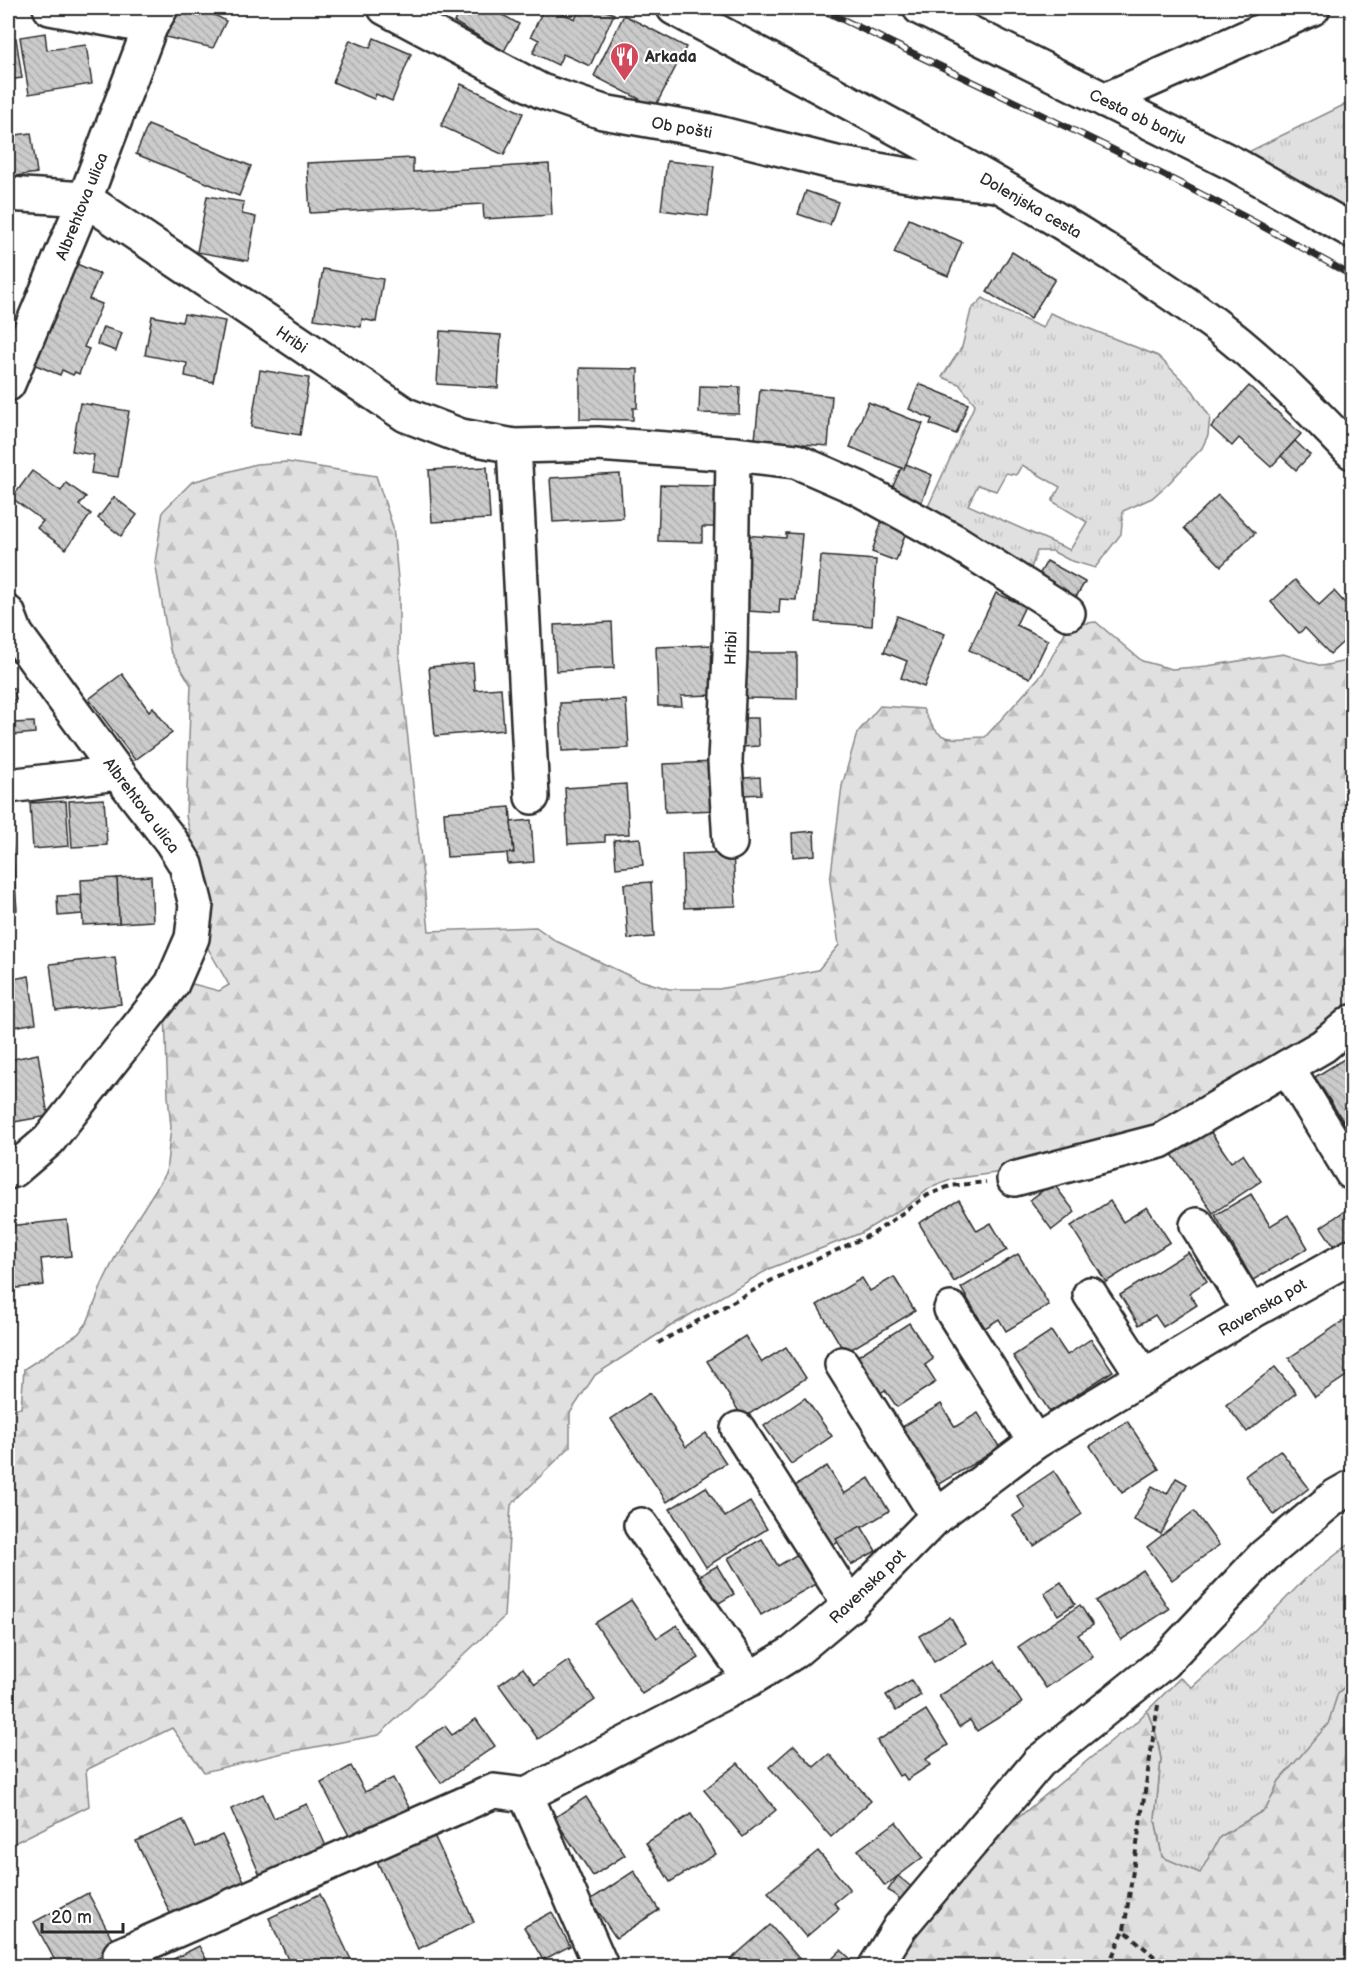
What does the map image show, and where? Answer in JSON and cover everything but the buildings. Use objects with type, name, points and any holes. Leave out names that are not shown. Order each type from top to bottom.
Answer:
[{"type":"street","name":"Albrehtova ulica","points":[[8,384],[85,199],[156,17],[50,8]]},
{"type":"street","name":"Ob pošti","points":[[385,8],[541,91],[603,112],[710,131],[836,163],[921,177],[998,185]]},
{"type":"street","name":"Dolenjska cesta","points":[[674,8],[1067,224],[1214,323],[1269,368],[1353,452]]},
{"type":"street","name":"Cesta ob barju","points":[[920,8],[1236,165],[1353,231]]},
{"type":"street","points":[[1105,100],[1313,8]]},
{"type":"street","points":[[8,194],[85,199]]},
{"type":"street","name":"Hribi","points":[[85,199],[406,415],[461,436],[514,446],[598,444],[796,461],[858,488],[956,542],[1068,613]]},
{"type":"street","points":[[514,446],[532,797]]},
{"type":"street","name":"Hribi","points":[[730,843],[725,761],[730,654],[733,454]]},
{"type":"street","name":"Albrehtova ulica","points":[[8,613],[16,634],[118,773],[171,840],[186,865],[196,905],[192,938],[172,984],[49,1140],[14,1170],[8,1172]]},
{"type":"street","points":[[8,786],[118,773]]},
{"type":"street","points":[[1014,1179],[1160,1141],[1323,1046],[1353,1022]]},
{"type":"street","points":[[1287,1067],[1353,1173]]},
{"type":"street","points":[[1197,1225],[1251,1312]]},
{"type":"street","name":"Ravenska pot","points":[[526,1795],[750,1679],[795,1652],[850,1605],[937,1516],[1035,1442],[1251,1312],[1353,1256]]},
{"type":"street","points":[[1090,1294],[1144,1377]]},
{"type":"street","points":[[951,1309],[1035,1442]]},
{"type":"street","points":[[842,1364],[937,1516]]},
{"type":"street","points":[[738,1429],[850,1605]]},
{"type":"street","points":[[876,1966],[900,1927],[1039,1762],[1164,1662],[1264,1556],[1336,1496],[1353,1487]]},
{"type":"street","points":[[641,1525],[750,1679]]},
{"type":"street","points":[[120,1955],[494,1791],[526,1795],[601,1966]]},
{"type":"path","points":[[658,1343],[774,1279],[874,1233],[928,1195],[950,1186],[1014,1179]]},
{"type":"path","points":[[1108,1966],[1124,1930],[1164,1662]]},
{"type":"path","points":[[1124,1930],[1165,1966]]},
{"type":"green space","points":[[1352,101],[1352,224],[1240,156]]},
{"type":"green space","points":[[983,298],[1000,309],[1043,328],[1050,313],[1158,356],[1193,391],[1210,417],[1208,435],[1202,448],[1152,498],[1123,511],[1121,534],[1095,568],[1069,560],[1052,551],[1037,551],[1029,574],[926,511],[975,404],[959,384],[942,377],[962,347],[971,310]],"holes":[[[1022,465],[1060,487],[1052,501],[1087,522],[1070,550],[968,505],[978,485],[996,491],[1006,473],[1016,475]]]},
{"type":"green space","points":[[287,462],[376,476],[393,527],[399,589],[399,657],[429,931],[536,927],[556,941],[636,979],[669,989],[719,989],[818,970],[839,945],[830,882],[842,786],[857,733],[880,706],[923,709],[935,729],[947,737],[985,737],[1043,673],[1069,625],[1096,622],[1142,661],[1172,669],[1283,654],[1322,666],[1352,660],[1352,1018],[1149,1136],[1066,1163],[953,1179],[930,1188],[911,1203],[861,1233],[771,1268],[674,1324],[595,1375],[570,1413],[570,1447],[511,1505],[504,1617],[379,1735],[283,1753],[204,1772],[172,1728],[86,1770],[89,1806],[8,1846],[8,1409],[21,1408],[24,1369],[78,1334],[87,1323],[103,1282],[124,1239],[166,1173],[171,1127],[165,1012],[177,996],[193,984],[219,991],[229,985],[206,945],[211,925],[186,816],[191,685],[170,650],[155,562],[163,511],[192,482],[256,464]]},
{"type":"green space","points":[[1352,1542],[1352,1680],[1338,1693],[1329,1724],[1279,1781],[1266,1809],[1220,1837],[1200,1874],[1162,1857],[1155,1819],[1161,1759],[1156,1734],[1147,1711],[1180,1678],[1192,1687],[1249,1636],[1306,1578]]},
{"type":"green space","points":[[1352,1680],[1352,1966],[891,1966],[961,1865],[1132,1726],[1147,1711],[1156,1734],[1161,1759],[1155,1819],[1162,1857],[1200,1873],[1220,1837],[1266,1809],[1279,1781],[1328,1724],[1338,1693]]},
{"type":"railway","points":[[819,8],[1155,171],[1352,276]]},
{"type":"place","name":"Arkada","points":[[624,82]]}]
